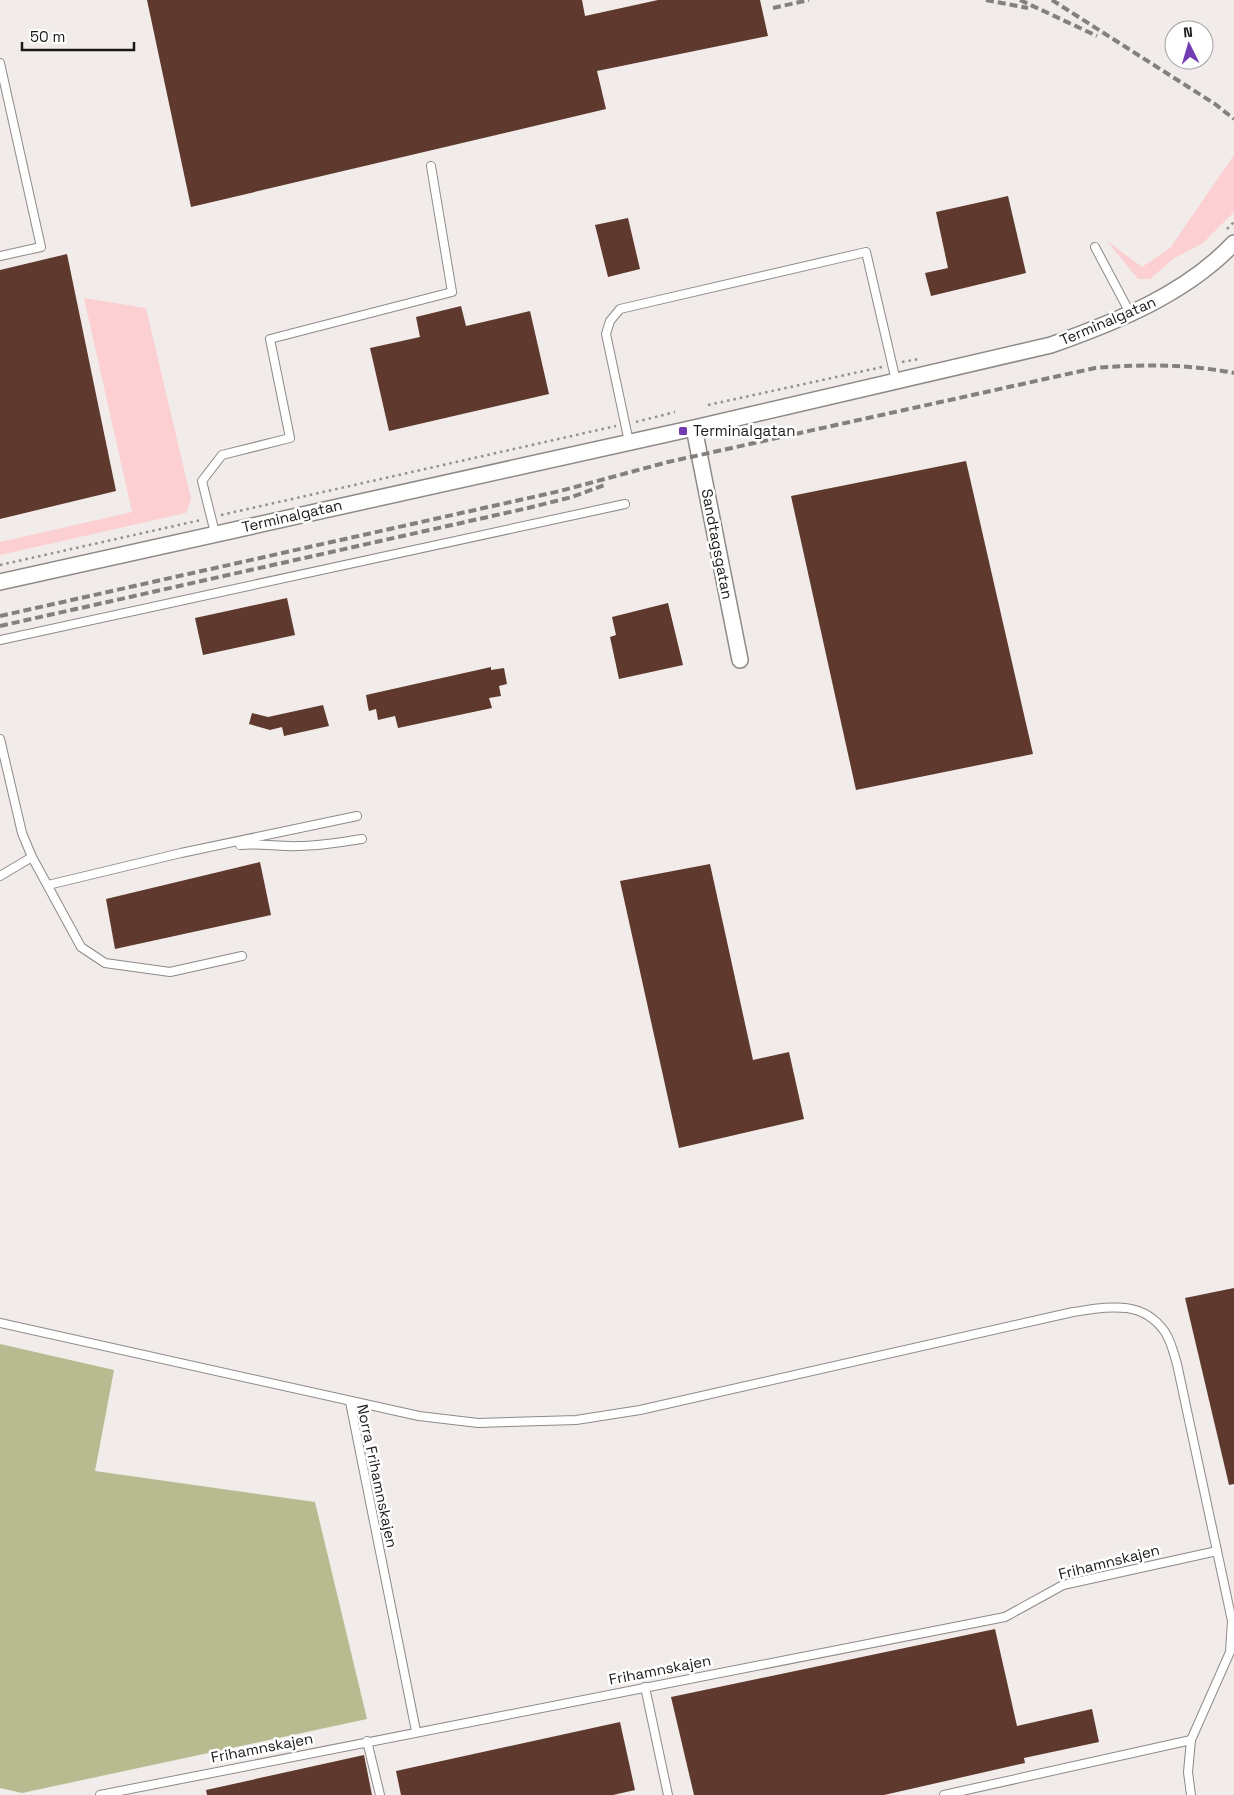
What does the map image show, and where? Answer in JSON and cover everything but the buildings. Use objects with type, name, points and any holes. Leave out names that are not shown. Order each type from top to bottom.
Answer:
[{"type":"street","name":"Terminalgatan","points":[[0,582],[694,428],[1051,345],[1101,327],[1166,296],[1224,254],[1229,238]]},
{"type":"street","name":"Sandtagsgatan","points":[[694,428],[740,660]]},
{"type":"lane","points":[[0,63],[41,247],[0,256]]},
{"type":"lane","points":[[214,533],[202,481],[222,455],[290,438],[270,339],[452,292],[431,166]]},
{"type":"lane","points":[[1095,247],[1130,313]]},
{"type":"lane","points":[[630,442],[606,334],[610,321],[620,309],[866,252],[896,381]]},
{"type":"lane","points":[[0,640],[625,504]]},
{"type":"lane","points":[[0,739],[22,833],[32,857],[81,947],[105,963],[170,972],[242,956]]},
{"type":"lane","points":[[48,885],[181,853],[357,816]]},
{"type":"lane","points":[[181,853],[250,844],[297,847],[327,845],[362,839]]},
{"type":"lane","points":[[0,876],[32,857]]},
{"type":"lane","points":[[350,1402],[419,1416],[478,1423],[576,1420],[640,1410],[1073,1312],[1120,1306],[1148,1314],[1166,1333],[1178,1364],[1232,1621],[1230,1652],[1191,1740],[1188,1772],[1191,1795]]},
{"type":"lane","name":"Norra Frihamnskajen","points":[[0,1323],[350,1402],[416,1732]]},
{"type":"lane","name":"Frihamnskajen","points":[[100,1795],[1005,1617],[1063,1585],[1217,1551]]},
{"type":"lane","points":[[645,1687],[668,1795]]},
{"type":"lane","points":[[944,1795],[1191,1740]]},
{"type":"lane","points":[[367,1741],[380,1795]]},
{"type":"path","points":[[1229,238],[1234,222]]},
{"type":"path","points":[[708,405],[921,358]]},
{"type":"path","points":[[0,565],[675,412]]},
{"type":"shaded area","points":[[1234,155],[1234,212],[1203,243],[1173,259],[1150,279],[1138,279],[1107,241],[1142,267],[1170,248]]},
{"type":"shaded area","points":[[84,298],[146,308],[191,499],[186,513],[0,555],[0,542],[132,512]]},
{"type":"shaded area","points":[[0,1344],[114,1370],[95,1471],[315,1502],[367,1719],[22,1793],[0,1788]]},
{"type":"railway","points":[[773,8],[809,0]]},
{"type":"railway","points":[[986,0],[1028,8]]},
{"type":"railway","points":[[1020,0],[1097,36]]},
{"type":"railway","points":[[1052,0],[1215,104],[1234,119]]},
{"type":"railway","points":[[0,616],[560,491],[668,462],[1095,368],[1165,366],[1234,373]]},
{"type":"railway","points":[[0,626],[528,508],[572,497],[607,484]]},
{"type":"place","name":"Terminalgatan","points":[[683,431]]}]
